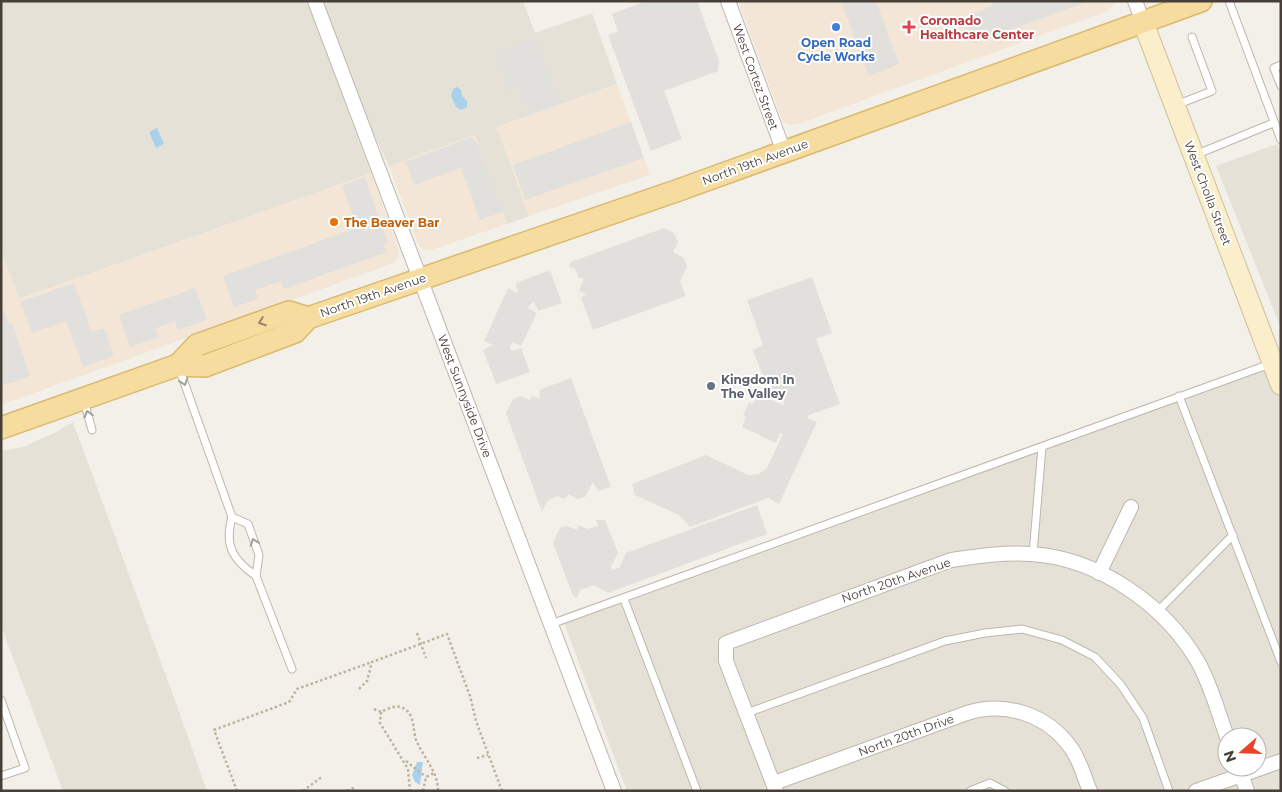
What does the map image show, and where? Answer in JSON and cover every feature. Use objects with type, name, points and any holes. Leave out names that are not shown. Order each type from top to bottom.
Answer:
[{"type":"main road","name":"North 19th Avenue","points":[[1,428],[178,365],[197,345],[289,312],[308,318],[784,152],[1201,1]]},
{"type":"street","name":"West Sunnyside Drive","points":[[315,1],[614,791]]},
{"type":"street","name":"West Cortez Street","points":[[728,1],[784,152]]},
{"type":"street","name":"West Cholla Street","points":[[1134,1],[1176,105],[1281,385]]},
{"type":"street","points":[[1099,572],[1130,507]]},
{"type":"street","name":"North 20th Avenue","points":[[747,713],[726,661],[726,642],[951,560],[985,554],[1033,554],[1070,562],[1099,572],[1134,592],[1157,612],[1184,643],[1198,663],[1223,727]]},
{"type":"street","name":"North 20th Drive","points":[[775,787],[984,708],[1007,709],[1040,719],[1071,748],[1090,791]]},
{"type":"street","points":[[747,713],[775,787]]},
{"type":"street","points":[[1267,764],[1281,760]]},
{"type":"street","points":[[1196,791],[1227,777]]},
{"type":"street","points":[[1242,777],[1247,791]]},
{"type":"lane","points":[[1229,1],[1281,140]]},
{"type":"lane","points":[[1176,105],[1212,91],[1192,37]]},
{"type":"lane","points":[[1281,66],[1274,68],[1281,86]]},
{"type":"lane","points":[[1194,155],[1271,124]]},
{"type":"lane","points":[[551,624],[1273,363]]},
{"type":"lane","points":[[178,365],[232,517],[227,534],[238,563],[256,576]]},
{"type":"lane","points":[[1179,396],[1281,662]]},
{"type":"lane","points":[[84,399],[92,430]]},
{"type":"lane","points":[[1033,554],[1042,447]]},
{"type":"lane","points":[[232,517],[248,524],[259,555],[256,576],[292,669]]},
{"type":"lane","points":[[1157,612],[1233,535]]},
{"type":"lane","points":[[624,599],[697,791]]},
{"type":"lane","points":[[747,713],[945,641],[985,633],[1022,629],[1062,640],[1095,657],[1102,664],[1121,686],[1143,718],[1169,791]]},
{"type":"lane","points":[[1,700],[25,768],[1,776]]},
{"type":"lane","points":[[970,791],[990,783],[1005,791]]},
{"type":"path","points":[[417,633],[426,658]]},
{"type":"path","points":[[236,791],[214,730],[288,702],[297,689],[448,634],[470,696],[476,721],[502,791]]},
{"type":"path","points":[[359,689],[370,676],[372,662]]},
{"type":"path","points":[[374,709],[381,712],[397,706],[405,708],[412,719],[416,741],[434,773],[438,791]]},
{"type":"path","points":[[381,712],[380,723],[390,743],[402,758],[418,773],[426,777]]},
{"type":"path","points":[[477,758],[488,755]]},
{"type":"path","points":[[402,758],[409,774],[410,791]]},
{"type":"path","points":[[426,777],[434,773]]},
{"type":"path","points":[[303,791],[323,776]]},
{"type":"path","points":[[423,791],[426,777]]},
{"type":"path","points":[[347,791],[356,787]]},
{"type":"shaded area","points":[[1,1],[308,1],[371,173],[19,299],[1,251]]},
{"type":"shaded area","points":[[322,1],[523,1],[535,33],[592,13],[617,84],[497,127],[529,216],[507,224],[475,135],[389,166],[361,107]]},
{"type":"shaded area","points":[[646,1],[697,1],[719,61],[718,71],[664,91],[682,139],[651,151],[608,35],[618,31],[612,14]]},
{"type":"shaded area","points":[[738,1],[1117,1],[1108,11],[795,125],[787,124],[782,120]]},
{"type":"shaded area","points":[[841,1],[876,1],[899,64],[869,76]]},
{"type":"shaded area","points":[[992,1],[1089,1],[974,43],[965,17],[993,6]]},
{"type":"shaded area","points":[[536,37],[560,104],[530,115],[519,87],[508,91],[494,52]]},
{"type":"shaded area","points":[[617,84],[650,175],[529,216],[497,127]]},
{"type":"shaded area","points":[[631,122],[644,158],[525,200],[513,165]]},
{"type":"shaded area","points":[[475,135],[507,224],[431,250],[424,250],[419,246],[389,166]]},
{"type":"shaded area","points":[[471,137],[478,144],[503,212],[480,220],[461,168],[414,185],[406,162]]},
{"type":"shaded area","points":[[1277,144],[1281,154],[1281,328],[1216,166]]},
{"type":"shaded area","points":[[371,173],[399,251],[398,258],[394,263],[1,405],[1,251],[19,299]]},
{"type":"shaded area","points":[[365,177],[388,243],[384,244],[387,252],[284,289],[281,281],[255,290],[258,299],[234,307],[223,276],[362,226],[366,234],[368,229],[365,222],[356,225],[342,186]]},
{"type":"shaded area","points":[[664,228],[674,233],[678,242],[673,252],[684,258],[687,267],[680,281],[686,296],[593,330],[581,298],[586,294],[579,291],[584,278],[579,278],[576,270],[569,266],[571,262]]},
{"type":"shaded area","points":[[550,270],[562,303],[538,311],[534,302],[530,304],[528,308],[537,313],[521,346],[512,342],[510,348],[512,351],[521,348],[530,372],[496,384],[483,350],[493,345],[484,341],[508,288],[518,293],[516,283]]},
{"type":"shaded area","points":[[812,277],[832,333],[816,339],[840,404],[809,415],[807,418],[817,422],[779,504],[768,498],[690,527],[679,515],[635,495],[632,484],[706,455],[748,475],[759,474],[767,468],[783,434],[780,433],[776,443],[742,427],[746,417],[743,415],[749,402],[753,404],[758,394],[785,406],[779,390],[769,393],[753,350],[763,345],[747,300]]},
{"type":"shaded area","points":[[74,283],[92,332],[104,328],[114,356],[83,367],[66,321],[32,333],[20,302]]},
{"type":"shaded area","points":[[195,288],[207,320],[178,330],[175,321],[156,328],[159,337],[130,347],[119,315]]},
{"type":"shaded area","points":[[4,310],[9,324],[12,323],[30,376],[1,386],[1,311]]},
{"type":"shaded area","points":[[1281,356],[1281,791],[627,791],[561,615]]},
{"type":"shaded area","points":[[571,378],[611,487],[598,491],[593,482],[585,497],[578,499],[568,494],[565,499],[557,496],[548,500],[542,512],[506,413],[513,399],[520,396],[530,400],[532,396],[540,399],[539,390]]},
{"type":"shaded area","points":[[73,422],[207,791],[63,791],[1,626],[1,451],[23,447]]},
{"type":"shaded area","points":[[757,505],[767,534],[608,593],[594,585],[580,590],[577,598],[573,596],[553,543],[560,528],[567,526],[577,530],[578,525],[588,529],[598,526],[596,520],[605,520],[618,553],[611,567],[612,570],[619,568],[626,553]]},
{"type":"water","points":[[457,87],[461,90],[462,96],[467,101],[467,107],[461,110],[456,107],[451,96],[453,89]]},
{"type":"water","points":[[157,128],[164,144],[156,148],[149,132]]},
{"type":"water","points":[[417,762],[423,762],[420,785],[415,782],[412,775]]},
{"type":"place","name":"Open Road Cycle Works","points":[[836,27]]},
{"type":"place","name":"Coronado Healthcare Center","points":[[909,27]]},
{"type":"place","name":"The Beaver Bar","points":[[334,222]]},
{"type":"place","name":"Kingdom In The Valley","points":[[711,386]]}]
